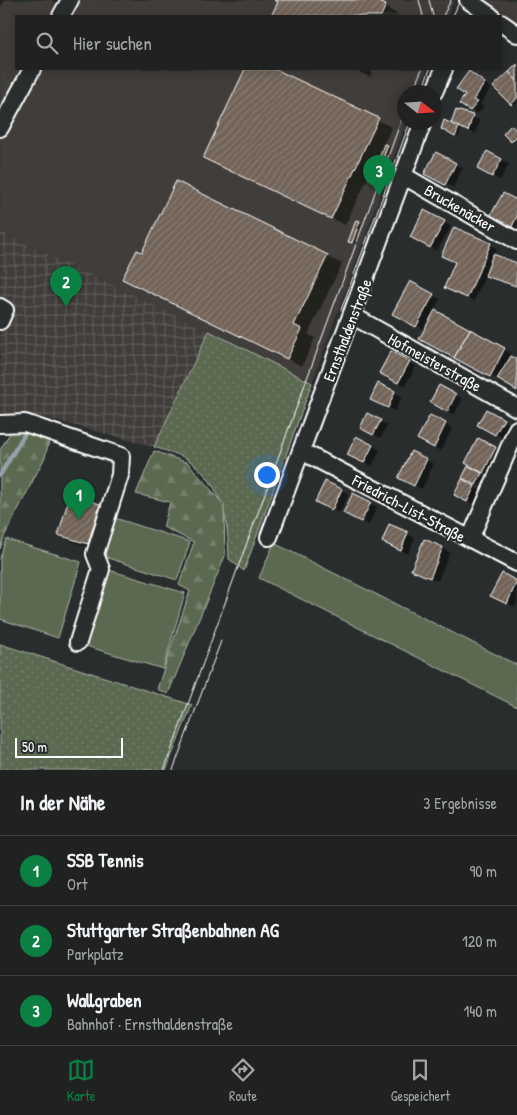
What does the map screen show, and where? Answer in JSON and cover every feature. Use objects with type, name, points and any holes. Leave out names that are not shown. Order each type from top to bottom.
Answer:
[{"type":"street","points":[[62,15],[70,0]]},
{"type":"street","points":[[475,2],[490,15]]},
{"type":"street","points":[[502,24],[517,34]]},
{"type":"street","points":[[0,128],[31,70]]},
{"type":"street","points":[[437,85],[444,70]]},
{"type":"street","name":"Ernsthaldenstraße","points":[[269,537],[353,316],[420,130]]},
{"type":"street","name":"Bruckenäcker","points":[[404,176],[517,241]]},
{"type":"street","points":[[0,307],[5,310],[0,321]]},
{"type":"street","name":"Hofmeisterstraße","points":[[353,316],[517,408]]},
{"type":"street","points":[[0,424],[25,424],[121,456],[120,475],[95,554],[101,569],[78,642]]},
{"type":"street","points":[[470,540],[517,429]]},
{"type":"street","name":"Friedrich-List-Straße","points":[[301,451],[517,563]]},
{"type":"shaded area","points":[[0,0],[454,0],[447,15],[15,15],[15,70],[427,70],[420,85],[397,85],[397,130],[403,130],[312,383],[209,331],[0,232]]},
{"type":"shaded area","points":[[465,0],[517,0],[517,38],[502,27],[502,15],[486,15]]},
{"type":"shaded area","points":[[0,232],[209,331],[154,447],[43,417],[0,422]]},
{"type":"green space","points":[[209,331],[312,383],[244,571],[229,559],[227,531],[222,505],[210,482],[190,461],[154,447]]},
{"type":"green space","points":[[13,428],[50,437],[45,457],[4,537],[0,549],[0,450]]},
{"type":"green space","points":[[154,451],[188,463],[224,505],[225,556],[168,694],[157,689],[190,591],[179,585],[194,542],[163,527],[170,502],[136,494]]},
{"type":"green space","points":[[115,518],[190,542],[177,580],[102,556]]},
{"type":"green space","points":[[6,539],[81,562],[58,638],[0,619],[0,558]]},
{"type":"green space","points":[[274,543],[517,665],[517,707],[259,578]]},
{"type":"green space","points":[[109,570],[185,593],[163,669],[86,646]]},
{"type":"green space","points":[[0,644],[192,705],[166,770],[0,770]]},
{"type":"building","points":[[274,0],[375,0],[386,5],[381,15],[272,15],[278,2]]},
{"type":"building","points":[[517,64],[517,81],[509,72]]},
{"type":"building","points":[[245,70],[277,70],[379,118],[331,219],[203,158]]},
{"type":"building","points":[[469,71],[485,83],[473,100],[478,102],[470,111],[459,104],[465,95],[456,89]]},
{"type":"building","points":[[509,72],[517,81],[517,98],[511,105],[493,87]]},
{"type":"building","points":[[456,110],[473,115],[468,131],[451,124]]},
{"type":"building","points":[[444,120],[459,127],[455,137],[442,130]]},
{"type":"building","points":[[511,125],[517,131],[517,136],[511,142],[503,134]]},
{"type":"building","points":[[384,144],[388,145],[380,167],[376,166]]},
{"type":"building","points":[[487,151],[502,159],[492,177],[477,169]]},
{"type":"building","points":[[436,152],[456,163],[445,185],[424,174]]},
{"type":"building","points":[[176,181],[328,255],[294,325],[302,329],[287,359],[122,279],[137,250],[142,252]]},
{"type":"building","points":[[503,193],[517,200],[517,216],[511,229],[489,218]]},
{"type":"building","points":[[424,210],[445,221],[430,248],[410,237]]},
{"type":"building","points":[[356,220],[360,221],[352,243],[348,242]]},
{"type":"building","points":[[454,227],[491,243],[467,298],[444,288],[455,262],[441,256]]},
{"type":"building","points":[[493,254],[517,263],[516,286],[485,276]]},
{"type":"building","points":[[410,281],[434,294],[416,327],[392,314]]},
{"type":"building","points":[[435,310],[470,329],[454,358],[419,339]]},
{"type":"building","points":[[470,329],[505,348],[490,377],[454,358]]},
{"type":"building","points":[[391,351],[410,361],[398,383],[379,373]]},
{"type":"building","points":[[511,356],[517,359],[517,391],[497,379]]},
{"type":"building","points":[[378,383],[395,391],[388,408],[370,400]]},
{"type":"building","points":[[439,385],[456,394],[447,412],[430,402]]},
{"type":"building","points":[[486,409],[504,419],[495,435],[477,425]]},
{"type":"building","points":[[367,413],[381,420],[373,435],[360,428]]},
{"type":"building","points":[[430,415],[446,423],[434,448],[417,439]]},
{"type":"building","points":[[356,436],[373,445],[364,463],[347,455]]},
{"type":"building","points":[[478,438],[496,447],[483,473],[465,463]]},
{"type":"building","points":[[411,451],[427,459],[414,486],[398,478]]},
{"type":"building","points":[[468,466],[482,473],[476,485],[462,478]]},
{"type":"building","points":[[462,479],[475,486],[467,502],[454,495]]},
{"type":"building","points":[[325,481],[342,489],[332,510],[315,502]]},
{"type":"building","points":[[353,493],[371,502],[361,522],[343,513]]},
{"type":"building","points":[[70,495],[100,504],[88,544],[58,535]]},
{"type":"building","points":[[389,524],[408,532],[401,551],[382,542]]},
{"type":"building","points":[[424,539],[443,547],[430,578],[411,570]]},
{"type":"building","points":[[502,573],[517,581],[507,604],[490,596]]},
{"type":"waterway","points":[[0,475],[24,435]]},
{"type":"tram line","points":[[419,0],[423,15]]},
{"type":"tram line","points":[[429,0],[433,15]]},
{"type":"tram line","points":[[444,15],[451,0]]},
{"type":"tram line","points":[[453,15],[460,0]]},
{"type":"tram line","points":[[415,85],[422,70]]},
{"type":"tram line","points":[[424,85],[430,70]]},
{"type":"tram line","points":[[164,770],[398,130]]},
{"type":"tram line","points":[[341,310],[407,130]]},
{"type":"tram line","points":[[173,770],[221,641]]},
{"type":"place","name":"Wallgraben","points":[[379,196]]},
{"type":"place","name":"Stuttgarter Straßenbahnen AG","points":[[66,307]]},
{"type":"place","name":"SSB Tennis","points":[[79,520]]}]
